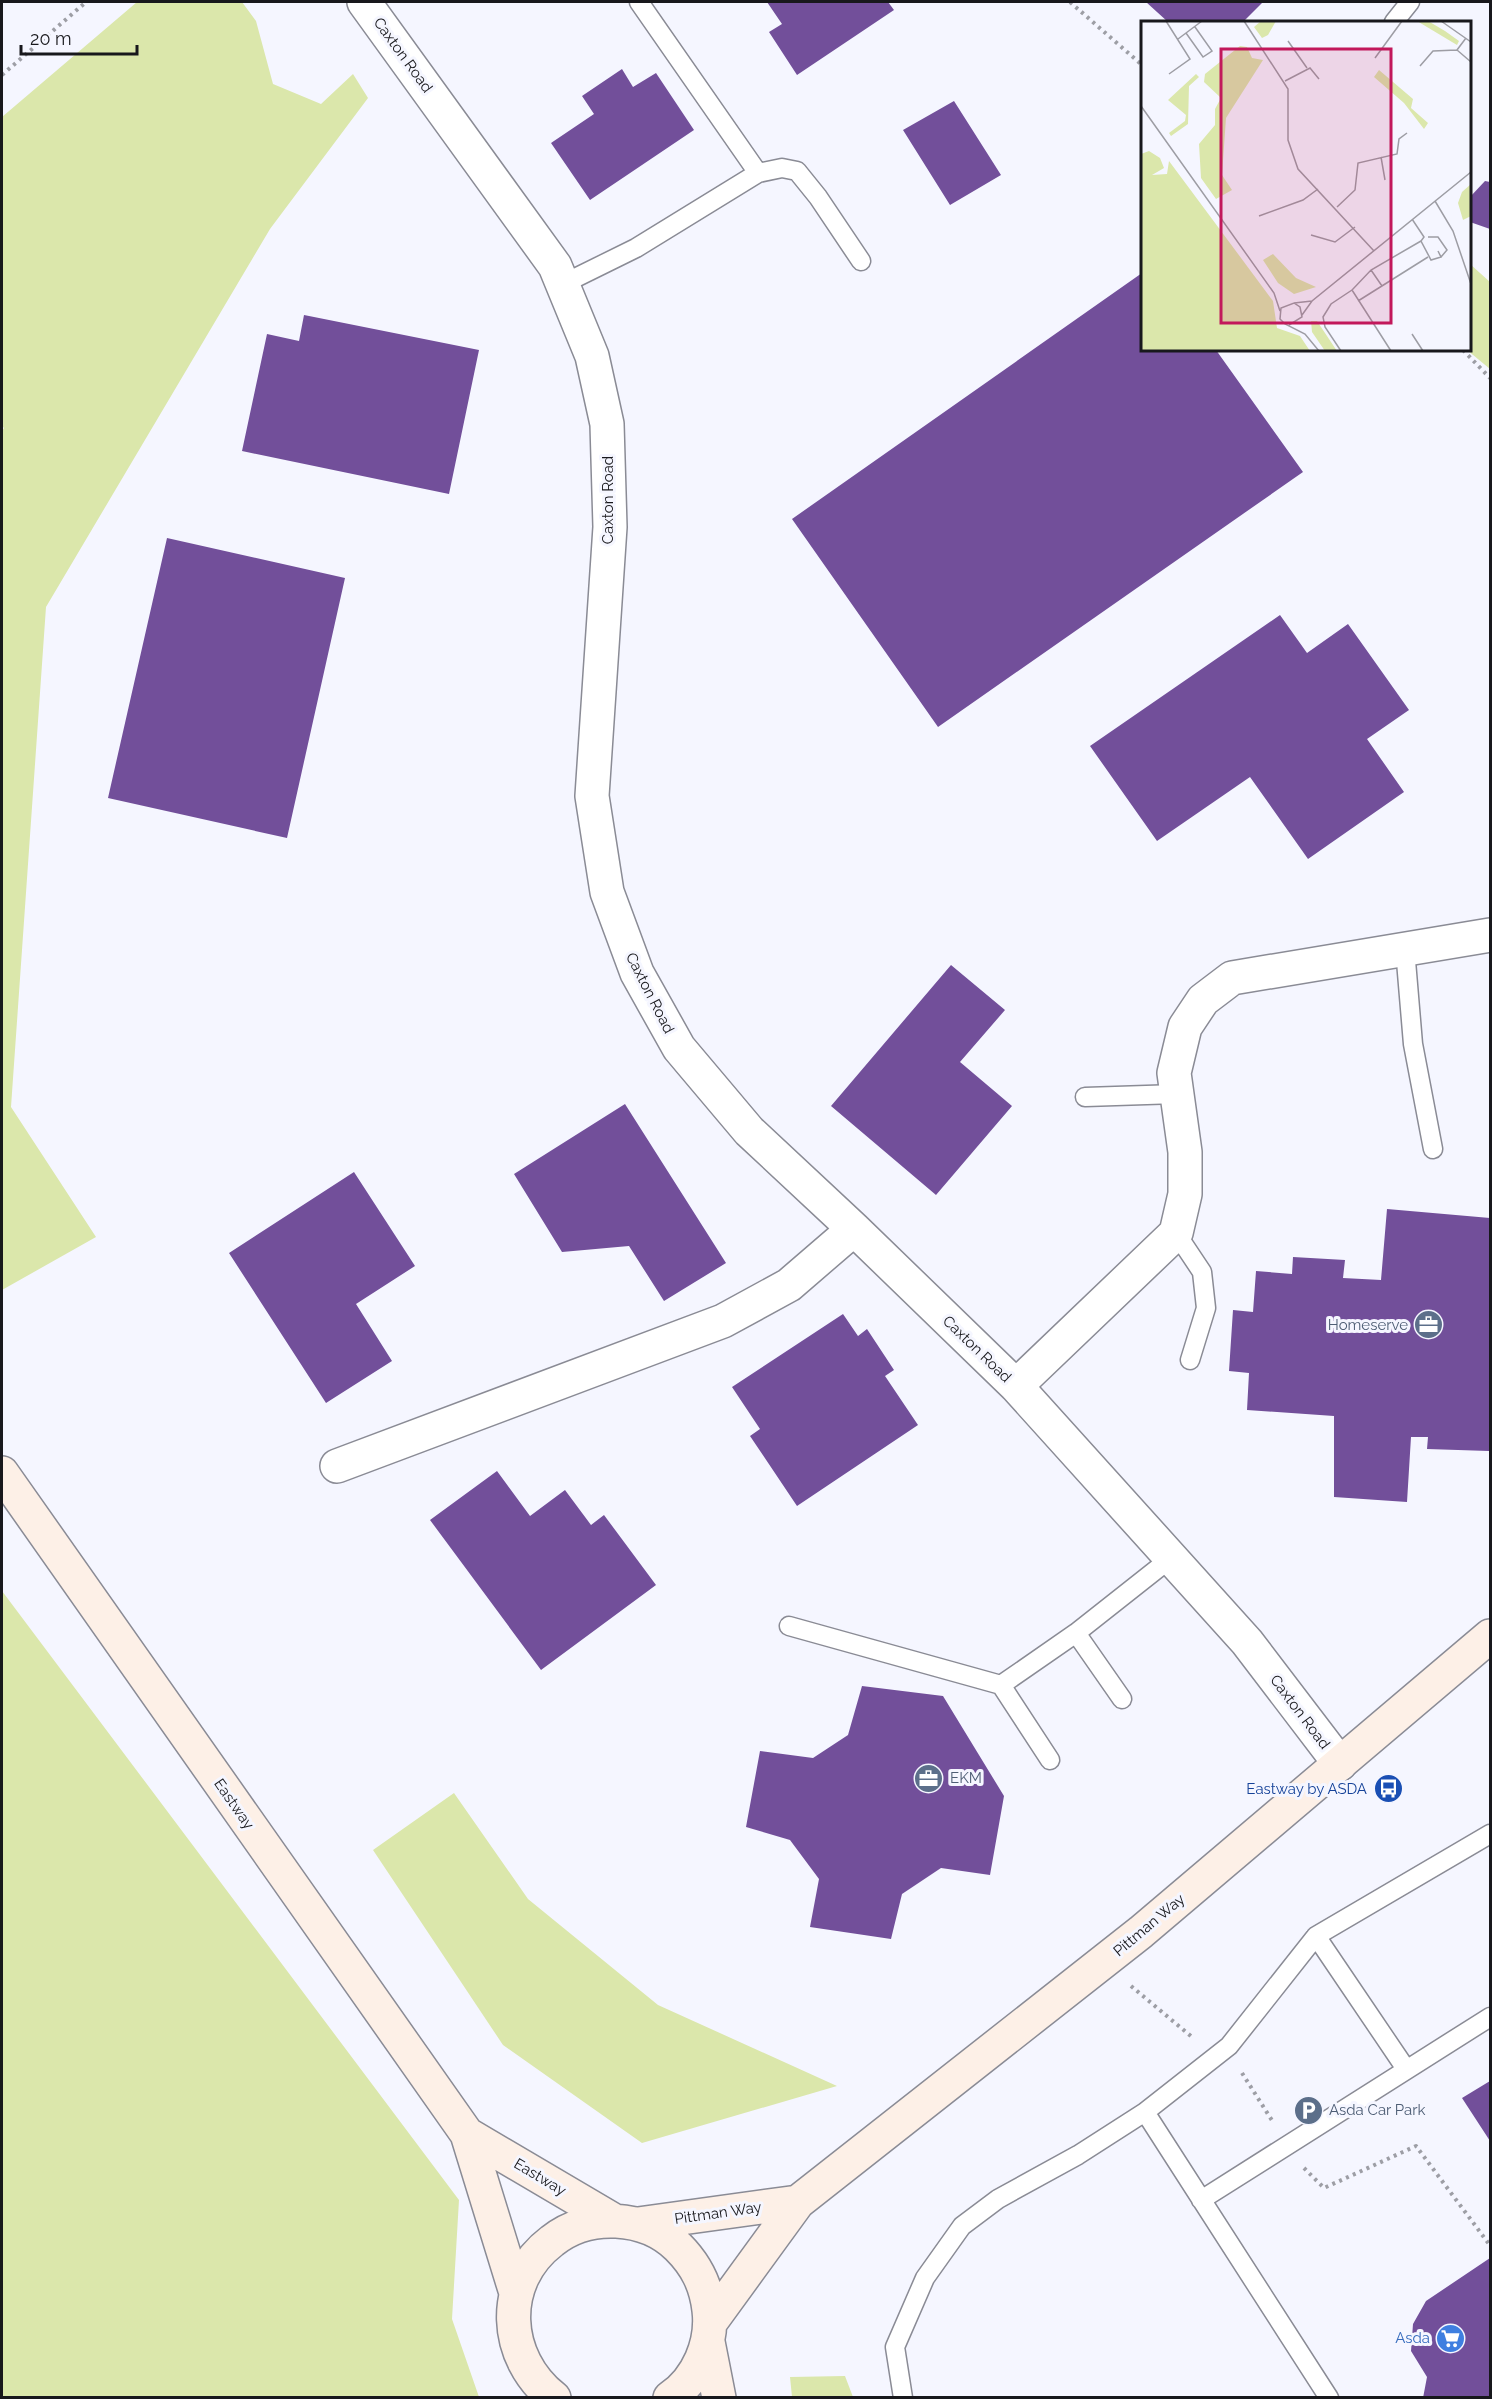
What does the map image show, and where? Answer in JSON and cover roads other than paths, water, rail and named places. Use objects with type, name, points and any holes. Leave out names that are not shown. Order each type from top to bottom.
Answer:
[{"type":"main road","name":"Eastway","points":[[2,1473],[467,2134],[516,2293]]},
{"type":"main road","name":"Pittman Way","points":[[709,2333],[798,2202],[1141,1932],[1491,1636]]},
{"type":"main road","name":"Eastway","points":[[467,2134],[625,2222],[668,2238],[692,2261],[707,2290],[709,2333]]},
{"type":"main road","name":"Pittman Way","points":[[516,2293],[530,2264],[552,2240],[581,2226],[798,2202]]},
{"type":"main road","points":[[516,2293],[513,2326],[520,2358],[538,2385],[554,2397]]},
{"type":"main road","points":[[670,2397],[678,2392],[697,2370],[709,2333]]},
{"type":"main road","points":[[709,2333],[719,2397]]},
{"type":"street","name":"Caxton Road","points":[[364,2],[555,266],[592,356],[608,424],[610,527],[592,796],[607,892],[637,973],[678,1048],[749,1131],[1016,1386],[1247,1642],[1340,1764]]},
{"type":"street","points":[[1016,1386],[1176,1233],[1185,1194],[1185,1152],[1174,1073],[1185,1027],[1203,1000],[1233,978],[1491,935]]},
{"type":"street","points":[[337,1466],[723,1321],[789,1286],[854,1229]]},
{"type":"lane","points":[[639,2],[758,173]]},
{"type":"lane","points":[[1395,21],[1410,2]]},
{"type":"lane","points":[[563,284],[636,248],[758,173],[782,168],[797,171],[818,197],[861,261]]},
{"type":"lane","points":[[1405,949],[1413,1044],[1433,1149]]},
{"type":"lane","points":[[1085,1097],[1177,1094]]},
{"type":"lane","points":[[1176,1233],[1203,1272],[1206,1308],[1190,1360]]},
{"type":"lane","points":[[1001,1685],[1076,1633],[1171,1558]]},
{"type":"lane","points":[[789,1626],[1001,1685],[1050,1760]]},
{"type":"lane","points":[[1076,1633],[1122,1699]]},
{"type":"lane","points":[[903,2397],[896,2348],[925,2278],[962,2226],[998,2199],[1078,2155],[1145,2112],[1229,2046],[1316,1936],[1491,1834]]},
{"type":"lane","points":[[1316,1936],[1406,2069]]},
{"type":"lane","points":[[1201,2200],[1491,2017]]},
{"type":"lane","points":[[1145,2112],[1329,2397]]},
{"type":"place","name":"Homeserve","points":[[1429,1325]]},
{"type":"place","name":"EKM","points":[[929,1778]]},
{"type":"place","name":"Eastway by ASDA","points":[[1388,1789]]},
{"type":"place","name":"Asda Car Park","points":[[1308,2110]]},
{"type":"place","name":"Asda","points":[[1451,2338]]}]
